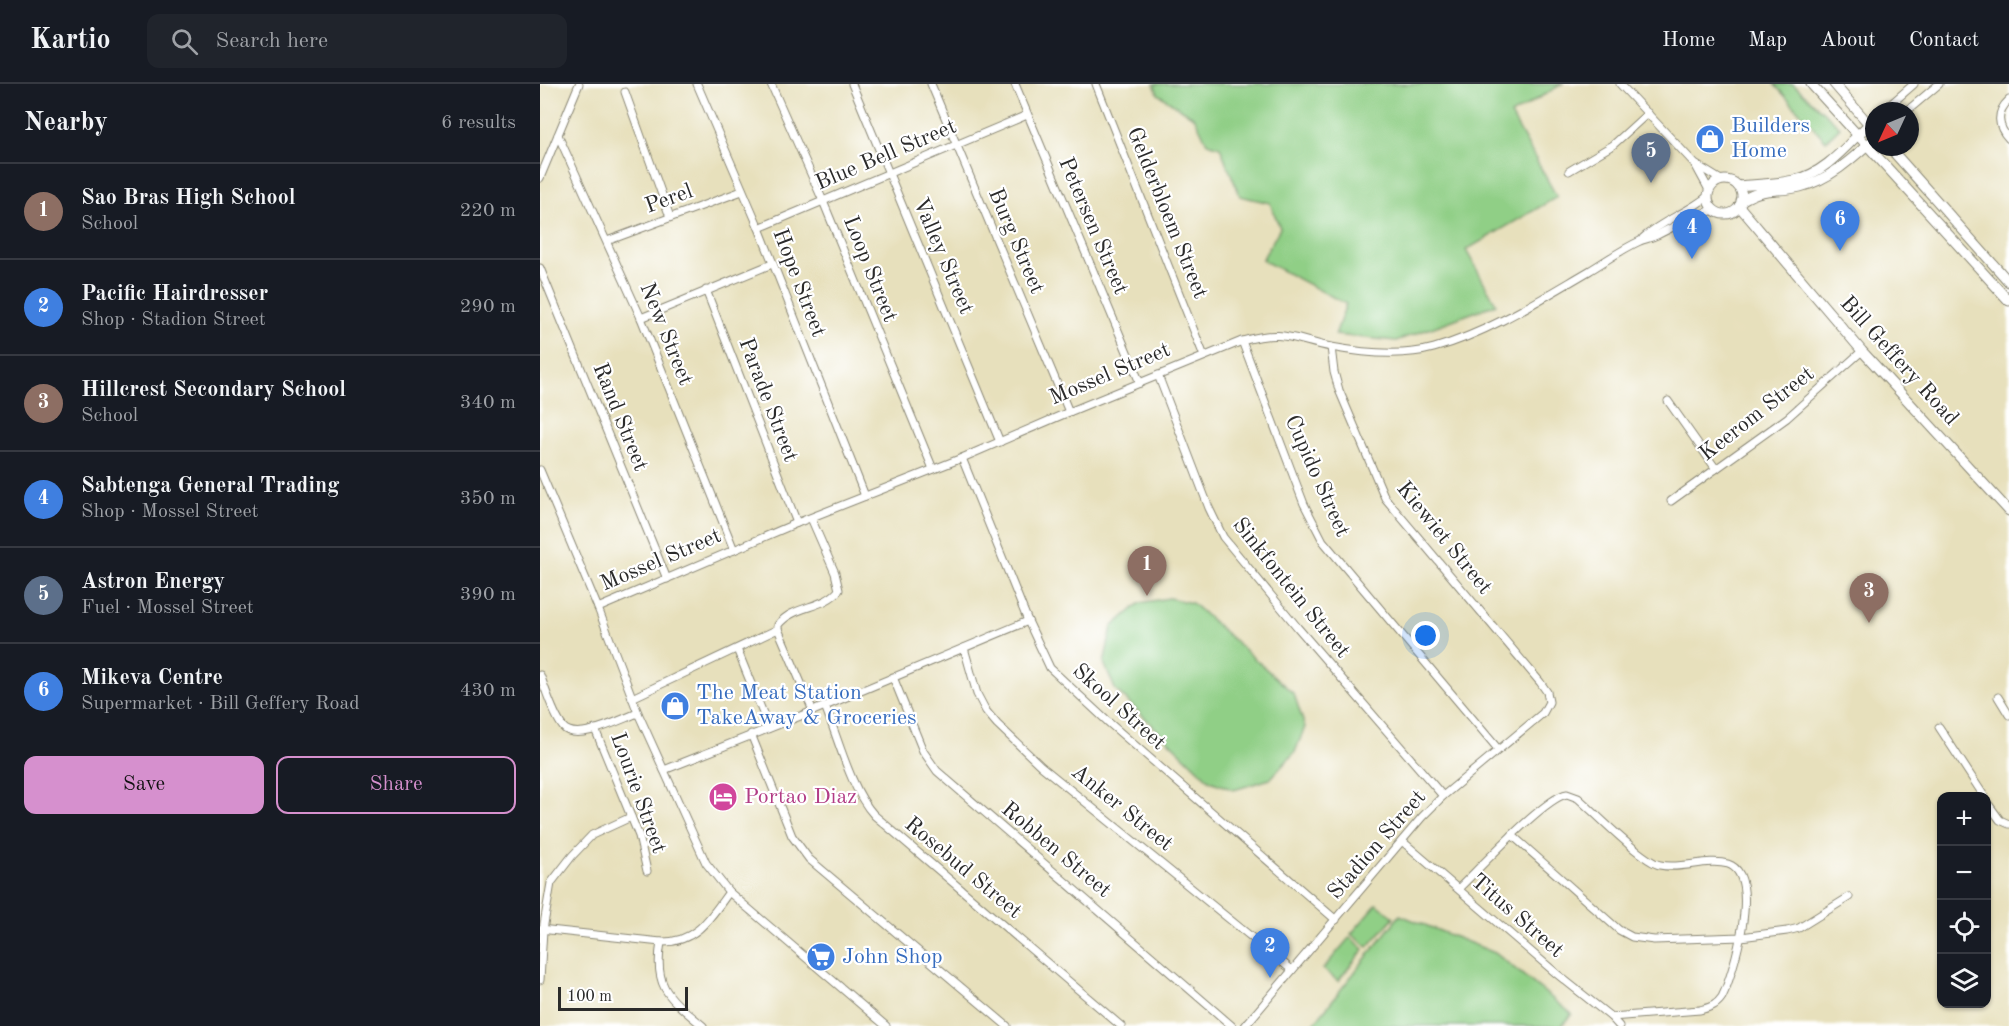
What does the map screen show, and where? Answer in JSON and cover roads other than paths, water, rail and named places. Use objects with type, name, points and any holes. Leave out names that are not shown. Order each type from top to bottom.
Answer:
[{"type":"street","points":[[540,178],[579,84]]},
{"type":"street","name":"Hope Street","points":[[697,84],[759,228],[866,496]]},
{"type":"street","name":"Loop Street","points":[[771,84],[823,201],[933,469]]},
{"type":"street","name":"Valley Street","points":[[852,84],[1000,442]]},
{"type":"street","name":"Burg Street","points":[[931,84],[1069,412]]},
{"type":"street","name":"Petersen Street","points":[[1015,84],[1140,383]]},
{"type":"street","name":"Gelderbloem Street","points":[[1096,84],[1204,356]]},
{"type":"street","points":[[1620,84],[1695,164],[1721,180],[1738,186],[1741,192],[1737,207]]},
{"type":"street","points":[[1811,84],[1865,145]]},
{"type":"street","points":[[1834,84],[1865,117]]},
{"type":"street","points":[[1893,102],[1914,84]]},
{"type":"street","points":[[1918,102],[1939,84]]},
{"type":"street","points":[[625,92],[670,218]]},
{"type":"street","points":[[2009,100],[2001,109],[1999,117],[2000,126],[2009,139]]},
{"type":"street","points":[[1569,171],[1612,145],[1647,113]]},
{"type":"street","name":"Blue Bell Street","points":[[759,228],[1027,115]]},
{"type":"street","points":[[1738,186],[1799,178],[1829,162],[1865,130]]},
{"type":"street","name":"New Street","points":[[558,135],[641,318],[734,550]]},
{"type":"street","points":[[1695,164],[1709,193],[1711,206],[1723,213],[1737,207],[1759,192],[1800,187],[1824,178],[1865,147]]},
{"type":"street","points":[[1875,156],[2009,301]]},
{"type":"street","points":[[1897,156],[2009,282]]},
{"type":"street","points":[[1642,240],[1654,230],[1694,207],[1709,193],[1712,186],[1721,180]]},
{"type":"street","name":"Perel","points":[[608,241],[742,191]]},
{"type":"street","name":"Bill Geffery Road","points":[[1737,207],[1862,351],[2009,511]]},
{"type":"street","points":[[1642,240],[1696,215],[1715,210]]},
{"type":"street","name":"Mossel Street","points":[[598,608],[797,523],[962,458],[1242,341],[1271,334],[1285,335],[1331,347],[1377,352],[1419,352],[1488,327],[1642,240]]},
{"type":"street","points":[[641,318],[772,264]]},
{"type":"street","name":"Rand Street","points":[[540,268],[666,579]]},
{"type":"street","name":"Parade Street","points":[[706,290],[797,523]]},
{"type":"street","name":"Cupido Street","points":[[1242,341],[1304,504],[1323,541],[1498,749]]},
{"type":"street","name":"Kiewiet Street","points":[[1331,347],[1339,390],[1385,498],[1534,674],[1547,692],[1549,702]]},
{"type":"street","name":"Keerom Street","points":[[1671,501],[1787,418],[1862,351]]},
{"type":"street","name":"Sinkfontein Street","points":[[1158,375],[1209,508],[1223,537],[1443,796]]},
{"type":"street","points":[[1668,401],[1716,469]]},
{"type":"street","name":"Skool Street","points":[[962,458],[1047,663],[1068,687],[1336,920]]},
{"type":"street","points":[[540,470],[598,608],[638,713],[706,863],[729,892],[886,1026]]},
{"type":"street","points":[[811,518],[840,584],[839,590],[831,598],[787,615],[778,625],[778,629],[813,711]]},
{"type":"street","points":[[664,770],[813,711],[1028,621]]},
{"type":"street","points":[[632,698],[778,629]]},
{"type":"street","name":"Anker Street","points":[[964,648],[977,694],[986,711],[997,724],[1041,766],[1292,970]]},
{"type":"street","points":[[737,649],[769,728]]},
{"type":"street","points":[[540,675],[563,727],[569,732],[577,734],[638,713]]},
{"type":"street","name":"Robben Street","points":[[893,677],[923,751],[937,771],[1232,1026]]},
{"type":"street","points":[[1998,697],[2009,715]]},
{"type":"street","name":"Stadion Street","points":[[1245,1026],[1443,796],[1543,713],[1549,702]]},
{"type":"street","name":"Rosebud Street","points":[[825,705],[856,788],[874,815],[1121,1026]]},
{"type":"street","points":[[1939,727],[1981,792]]},
{"type":"street","name":"Lourie Street","points":[[595,729],[632,817],[645,855],[647,871]]},
{"type":"street","points":[[751,734],[792,836],[809,859],[1007,1026]]},
{"type":"street","points":[[1458,889],[1512,835],[1554,799],[1567,794],[1578,798],[1640,853],[1659,865],[1724,863],[1735,867],[1742,881],[1741,937],[1738,955],[1726,989],[1718,1003],[1700,1010],[1611,1017]]},
{"type":"street","points":[[1991,808],[2000,820],[2009,824]]},
{"type":"street","points":[[540,980],[541,929],[549,889],[561,870],[592,835],[632,817]]},
{"type":"street","points":[[1512,835],[1619,930],[1632,937],[1654,940],[1741,937],[1787,931],[1799,928],[1849,897]]},
{"type":"street","name":"Titus Street","points":[[1402,841],[1619,1026]]},
{"type":"street","points":[[541,929],[661,942],[678,941],[689,938],[711,916],[729,892]]},
{"type":"street","points":[[661,942],[659,963],[662,985],[674,1000],[703,1026]]},
{"type":"place","name":"Builders Home","points":[[1710,139]]},
{"type":"place","name":"Astron Energy","points":[[1651,183]]},
{"type":"place","name":"Mikeva Centre","points":[[1840,251]]},
{"type":"place","name":"Sabtenga General Trading","points":[[1692,259]]},
{"type":"place","name":"Sao Bras High School","points":[[1147,596]]},
{"type":"place","name":"Hillcrest Secondary School","points":[[1869,623]]},
{"type":"place","name":"The Meat Station TakeAway & Groceries","points":[[675,706]]},
{"type":"place","name":"Portao Diaz","points":[[723,797]]},
{"type":"place","name":"John Shop","points":[[821,957]]},
{"type":"place","name":"Pacific Hairdresser","points":[[1270,978]]}]
